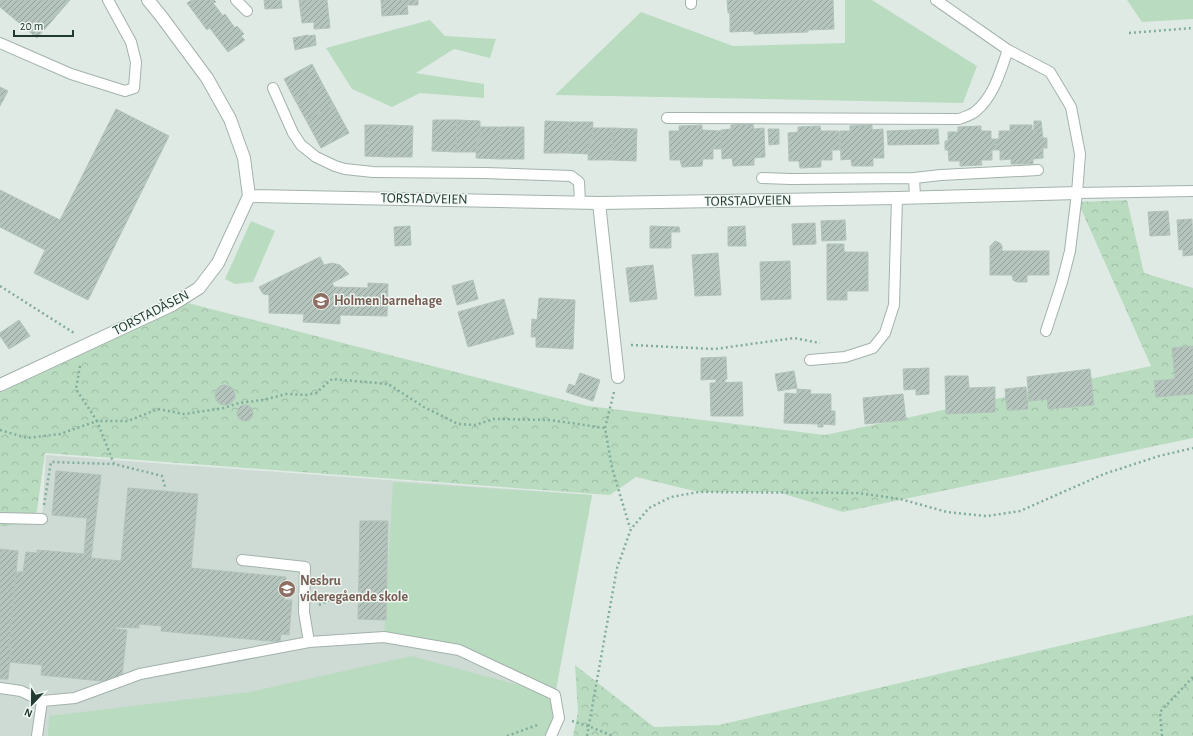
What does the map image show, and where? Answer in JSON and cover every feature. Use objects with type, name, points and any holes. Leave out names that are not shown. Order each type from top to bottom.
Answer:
[{"type":"street","points":[[148,0],[207,78],[230,119],[244,158],[249,196]]},
{"type":"street","name":"TORSTADVEIEN","points":[[249,196],[599,203],[897,198],[1077,193]]},
{"type":"street","name":"TORSTADÅSEN","points":[[0,385],[172,305],[199,288],[218,263],[249,196]]},
{"type":"street","points":[[599,203],[618,377]]},
{"type":"lane","points":[[0,43],[71,74],[125,91],[134,88],[136,62],[131,42],[108,0]]},
{"type":"lane","points":[[236,0],[247,11]]},
{"type":"lane","points":[[936,0],[1008,50],[1050,72],[1071,107],[1080,154],[1077,193],[1070,251],[1062,282],[1046,331]]},
{"type":"lane","points":[[667,118],[959,120],[975,113],[986,101],[994,87],[1008,50]]},
{"type":"lane","points":[[273,88],[293,133],[301,145],[316,157],[335,166],[345,169],[373,172],[485,173],[571,176],[579,182],[580,203]]},
{"type":"lane","points":[[762,178],[914,178],[941,175],[1038,170]]},
{"type":"lane","points":[[914,178],[915,197]]},
{"type":"lane","points":[[1077,193],[1193,191]]},
{"type":"lane","points":[[810,360],[845,357],[873,348],[885,333],[894,305],[897,198]]},
{"type":"lane","points":[[0,518],[42,519]]},
{"type":"lane","points":[[242,560],[304,567],[304,612],[309,642]]},
{"type":"lane","points":[[0,688],[21,691],[42,701],[75,698],[140,674],[309,642],[384,637],[460,650],[555,695],[559,718],[551,736]]},
{"type":"lane","points":[[37,736],[42,701]]},
{"type":"path","points":[[1129,33],[1193,28]]},
{"type":"path","points":[[0,286],[76,334],[84,346],[76,389],[97,420],[114,464]]},
{"type":"path","points":[[615,345],[715,349],[794,338],[822,343]]},
{"type":"path","points":[[618,377],[604,428],[612,468],[631,529]]},
{"type":"path","points":[[0,430],[27,438],[60,434],[97,420],[128,421],[158,409],[184,414],[224,408],[239,403],[262,400],[286,394],[306,395],[316,393],[332,379],[388,384],[424,408],[458,424],[475,425],[494,419],[550,420],[604,428]]},
{"type":"path","points":[[587,736],[617,568],[631,529],[649,508],[671,497],[699,492],[858,493],[900,499],[947,512],[987,516],[1020,511],[1104,474],[1159,456],[1193,448]]},
{"type":"path","points":[[42,519],[51,462],[114,464],[162,476],[164,487]]},
{"type":"path","points":[[1162,736],[1160,712],[1193,677]]},
{"type":"shaded area","name":"Nesbru videregående skole","points":[[46,455],[592,495],[555,695],[168,736],[0,736],[0,523],[42,519]]},
{"type":"green space","points":[[845,0],[872,0],[977,66],[963,103],[555,95],[641,12],[733,46],[845,43]]},
{"type":"green space","points":[[1127,0],[1193,0],[1193,19],[1142,22]]},
{"type":"green space","points":[[430,20],[445,36],[496,39],[490,58],[454,49],[416,73],[484,84],[484,98],[420,93],[392,107],[352,89],[326,48]]},
{"type":"green space","points":[[1127,200],[1144,273],[1193,288],[1193,438],[843,512],[778,492],[699,492],[636,477],[610,495],[45,453],[35,524],[0,526],[0,387],[176,300],[588,406],[825,435],[1151,366],[1078,202]]},
{"type":"green space","points":[[251,221],[275,231],[253,282],[235,284],[225,279]]},
{"type":"green space","points":[[393,482],[592,495],[555,695],[551,736],[48,736],[49,716],[250,692],[411,656],[552,694],[459,650],[384,637]]},
{"type":"green space","points":[[1193,615],[1193,736],[573,736],[578,712],[575,665],[654,727],[719,725]]},
{"type":"building","points":[[0,0],[70,0],[37,38],[0,7]]},
{"type":"building","points":[[192,0],[214,0],[216,2],[213,3],[223,16],[207,30],[187,3]]},
{"type":"building","points":[[264,0],[281,0],[282,8],[265,9]]},
{"type":"building","points":[[299,0],[327,0],[330,28],[314,29],[314,22],[302,23]]},
{"type":"building","points":[[381,0],[418,0],[418,5],[407,5],[408,14],[382,16]]},
{"type":"building","points":[[727,0],[833,0],[834,29],[808,30],[808,32],[754,34],[754,31],[730,32],[730,13],[728,13]]},
{"type":"building","points":[[225,14],[235,28],[237,26],[244,34],[241,36],[245,40],[228,52],[209,27]]},
{"type":"building","points":[[315,35],[316,45],[295,50],[293,38]]},
{"type":"building","points":[[312,64],[323,85],[295,100],[284,79]]},
{"type":"building","points":[[323,85],[334,105],[306,120],[295,100]]},
{"type":"building","points":[[0,87],[8,91],[0,106]]},
{"type":"building","points":[[334,105],[349,133],[321,148],[306,120]]},
{"type":"building","points":[[116,109],[169,136],[88,300],[34,273],[45,250],[0,227],[0,190],[60,220]]},
{"type":"building","points":[[433,120],[457,120],[456,152],[432,151]]},
{"type":"building","points":[[457,120],[480,121],[480,140],[477,139],[477,152],[456,152]]},
{"type":"building","points":[[545,121],[569,122],[568,153],[544,153]]},
{"type":"building","points":[[1034,121],[1041,121],[1043,138],[1047,138],[1047,148],[1043,148],[1043,158],[1033,159],[1033,164],[1011,164],[1011,159],[1000,160],[1000,150],[996,150],[995,139],[999,139],[999,131],[1010,131],[1010,125],[1032,125],[1032,130],[1034,130]]},
{"type":"building","points":[[569,122],[593,122],[592,141],[589,141],[588,154],[568,153]]},
{"type":"building","points":[[753,124],[754,129],[764,128],[765,157],[754,158],[754,165],[733,166],[732,158],[722,159],[721,130],[731,129],[731,125]]},
{"type":"building","points":[[365,125],[389,125],[388,157],[365,156]]},
{"type":"building","points":[[389,125],[413,126],[412,157],[388,157]]},
{"type":"building","points":[[702,125],[702,130],[721,131],[722,149],[713,149],[713,159],[703,159],[702,166],[682,167],[680,160],[670,160],[669,131],[679,131],[679,126]]},
{"type":"building","points":[[872,125],[872,130],[883,129],[884,158],[873,158],[873,166],[852,166],[851,159],[841,160],[840,131],[850,131],[850,126]]},
{"type":"building","points":[[820,126],[821,131],[839,131],[840,150],[832,150],[832,160],[821,160],[821,167],[800,168],[799,161],[789,161],[788,133],[798,132],[798,127]]},
{"type":"building","points":[[981,126],[981,131],[991,131],[991,139],[995,139],[996,150],[992,150],[992,160],[981,160],[982,165],[960,166],[960,161],[949,161],[948,150],[945,150],[945,141],[948,141],[948,132],[958,132],[958,127]]},
{"type":"building","points":[[480,127],[501,127],[500,159],[476,158],[477,139],[480,140]]},
{"type":"building","points":[[501,127],[524,127],[524,159],[500,159]]},
{"type":"building","points":[[593,128],[613,128],[612,160],[588,160],[589,141],[592,141]]},
{"type":"building","points":[[613,128],[637,129],[636,161],[612,160]]},
{"type":"building","points":[[768,129],[779,129],[779,144],[769,145]]},
{"type":"building","points":[[938,129],[939,144],[888,145],[887,131]]},
{"type":"building","points":[[1168,211],[1170,235],[1150,236],[1148,212]]},
{"type":"building","points":[[1192,219],[1193,255],[1183,256],[1183,249],[1179,250],[1177,220]]},
{"type":"building","points":[[845,220],[846,240],[822,241],[821,221]]},
{"type":"building","points":[[815,223],[816,244],[793,245],[792,224]]},
{"type":"building","points":[[410,226],[411,245],[395,246],[394,227]]},
{"type":"building","points":[[650,226],[679,227],[680,232],[671,232],[671,248],[650,248]]},
{"type":"building","points":[[745,226],[746,246],[728,246],[728,227]]},
{"type":"building","points":[[995,241],[1000,243],[1002,246],[1002,251],[1049,251],[1049,275],[1027,275],[1027,282],[1017,282],[1013,280],[1012,275],[990,275],[990,246]]},
{"type":"building","points":[[827,244],[844,244],[844,252],[868,252],[868,291],[847,291],[847,300],[827,300]]},
{"type":"building","points":[[718,253],[721,295],[695,296],[692,255]]},
{"type":"building","points":[[320,257],[324,265],[332,263],[340,265],[349,274],[332,283],[334,287],[368,288],[368,283],[388,284],[387,316],[340,315],[340,324],[303,322],[304,314],[269,313],[269,295],[263,294],[259,287]]},
{"type":"building","points":[[790,261],[791,299],[761,300],[760,262]]},
{"type":"building","points":[[653,265],[657,299],[630,302],[626,268]]},
{"type":"building","points":[[473,280],[478,299],[457,305],[452,286]]},
{"type":"building","points":[[539,298],[575,300],[573,349],[536,347],[536,337],[531,337],[532,319],[537,320]]},
{"type":"building","points":[[504,299],[514,334],[468,347],[458,312]]},
{"type":"building","points":[[19,320],[30,336],[9,349],[0,336],[0,333]]},
{"type":"building","points":[[1193,346],[1193,394],[1156,397],[1154,381],[1175,379],[1172,348]]},
{"type":"building","points":[[726,357],[727,379],[725,379],[725,383],[716,383],[716,379],[701,380],[701,358]]},
{"type":"building","points":[[929,368],[929,394],[916,395],[916,389],[904,390],[903,369]]},
{"type":"building","points":[[1090,369],[1094,405],[1048,409],[1047,399],[1029,401],[1027,377]]},
{"type":"building","points":[[794,371],[797,388],[778,391],[775,374]]},
{"type":"building","points":[[580,373],[600,380],[593,401],[566,392],[569,384],[575,386]]},
{"type":"building","points":[[945,376],[968,376],[969,388],[995,387],[995,412],[946,414]]},
{"type":"building","points":[[742,382],[743,416],[711,416],[710,383]]},
{"type":"building","points":[[225,385],[232,388],[235,395],[232,402],[225,405],[218,402],[215,395],[218,388]]},
{"type":"building","points":[[1026,387],[1028,409],[1007,410],[1005,389]]},
{"type":"building","points":[[797,389],[811,390],[810,394],[831,394],[831,411],[835,411],[835,425],[823,424],[823,427],[818,427],[818,424],[784,423],[785,393],[797,394]]},
{"type":"building","points":[[903,394],[906,420],[865,424],[863,398]]},
{"type":"building","points":[[245,405],[251,407],[253,413],[251,419],[245,421],[239,419],[237,413],[239,407]]},
{"type":"building","points":[[56,471],[101,475],[91,558],[121,561],[128,488],[198,494],[191,568],[286,577],[284,600],[292,600],[289,635],[281,634],[280,642],[161,631],[162,626],[139,624],[139,628],[116,627],[116,629],[127,630],[122,676],[111,682],[41,675],[42,665],[9,662],[16,572],[23,572],[26,552],[37,553],[37,550],[84,554],[87,518],[52,515]]},
{"type":"building","points":[[360,521],[388,521],[386,620],[358,619]]},
{"type":"building","points":[[0,549],[18,551],[9,648],[11,648],[8,679],[0,679]]},
{"type":"place","name":"Holmen barnehage","points":[[321,301]]},
{"type":"place","name":"Nesbru videregående skole","points":[[287,589]]}]
